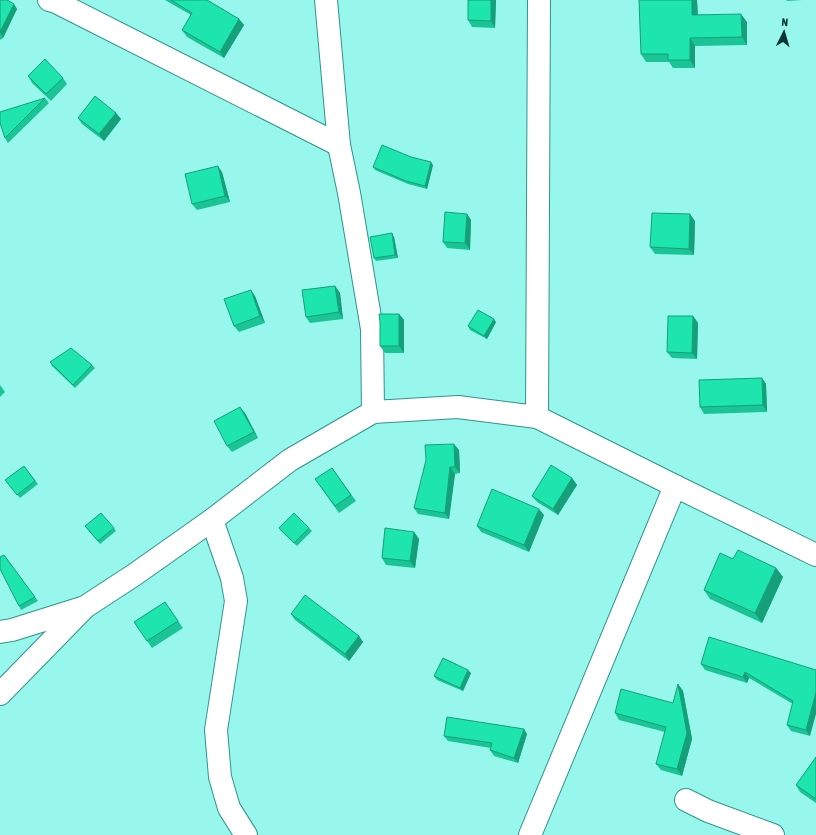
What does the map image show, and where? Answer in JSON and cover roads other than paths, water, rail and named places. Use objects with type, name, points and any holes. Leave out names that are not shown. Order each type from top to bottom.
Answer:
[{"type":"street","points":[[49,0],[56,2],[339,145]]},
{"type":"street","points":[[326,0],[339,145],[349,193],[372,329],[373,412]]},
{"type":"street","points":[[537,417],[539,0]]},
{"type":"street","points":[[0,694],[85,607],[134,575],[212,520],[290,460],[373,412],[458,407],[537,417],[816,555]]},
{"type":"street","points":[[530,835],[675,486]]},
{"type":"street","points":[[212,520],[232,578],[236,601],[216,730],[220,777],[228,808],[246,835]]},
{"type":"street","points":[[0,632],[12,630],[85,607]]},
{"type":"street","points":[[686,800],[708,811],[773,835]]}]
